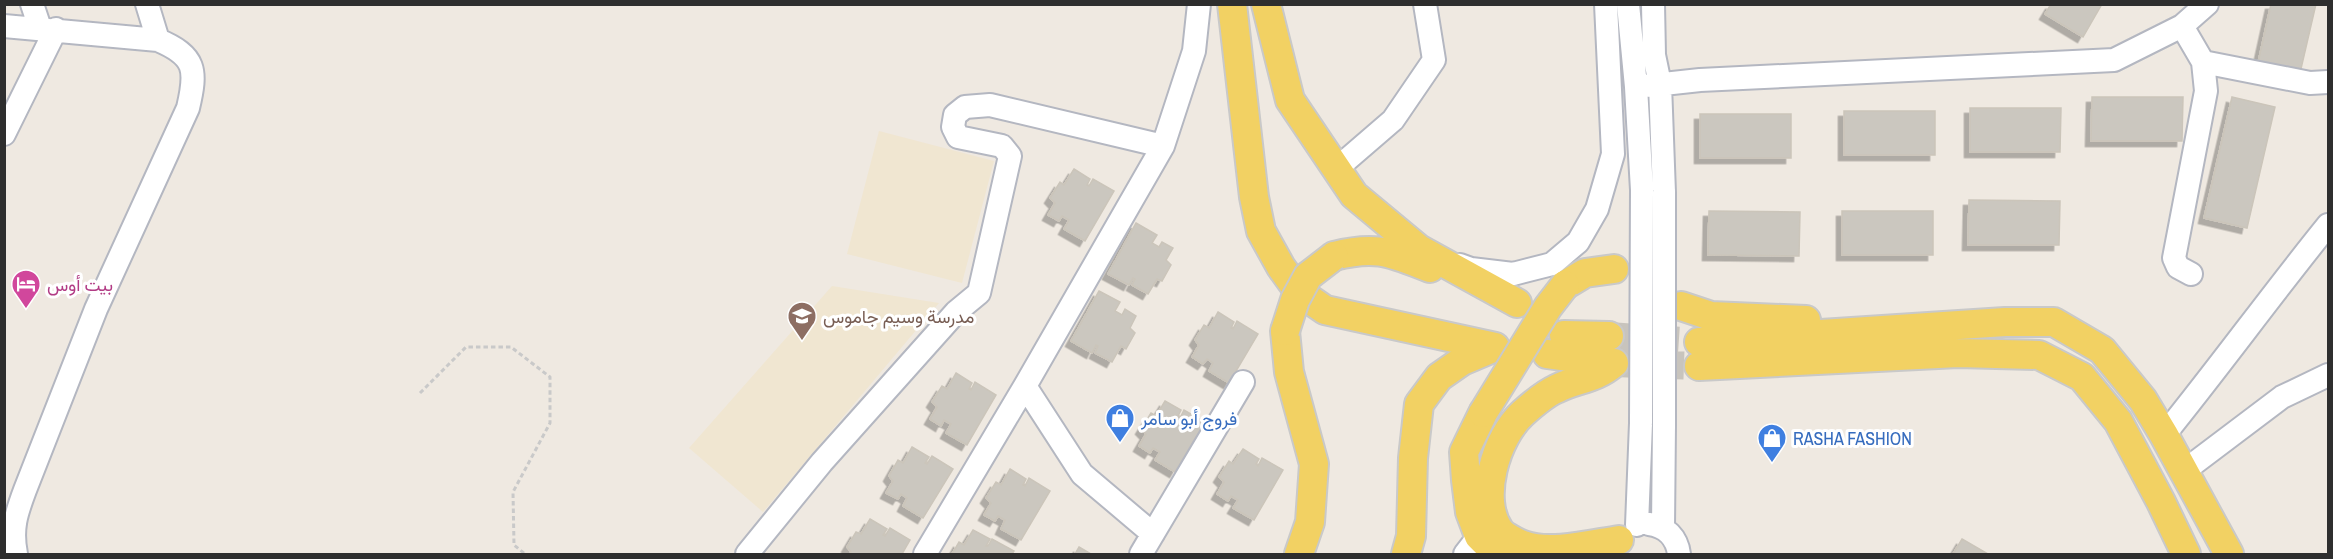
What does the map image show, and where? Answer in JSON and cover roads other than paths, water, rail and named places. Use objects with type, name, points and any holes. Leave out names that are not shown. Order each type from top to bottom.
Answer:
[{"type":"main road","points":[[1232,4],[1254,197],[1261,231],[1281,267],[1299,292],[1325,310],[1495,346],[1462,361],[1439,377],[1419,404],[1413,458],[1411,536],[1406,555]]},
{"type":"main road","points":[[1266,4],[1290,100],[1354,195],[1419,249],[1510,298],[1387,251],[1359,250],[1334,256],[1308,276],[1295,300],[1285,332],[1289,372],[1314,464],[1310,522],[1299,555]]},
{"type":"main road","points":[[1481,548],[1470,512],[1464,452],[1483,413],[1548,307],[1565,285],[1585,273],[1614,269]]},
{"type":"main road","points":[[1681,306],[1711,316],[1736,318],[1805,320],[1928,311],[2006,322]]},
{"type":"main road","points":[[2186,555],[2118,421],[2082,377],[2039,355],[1699,354],[2006,322],[2054,322],[2102,350],[2143,400],[2229,555]]},
{"type":"main road","points":[[1556,345],[1611,349],[1601,373],[1556,389],[1521,415],[1500,444],[1490,485],[1490,510],[1501,532],[1524,546],[1557,549],[1623,540]]},
{"type":"street","points":[[33,4],[48,29]]},
{"type":"street","points":[[147,4],[158,40]]},
{"type":"street","points":[[925,555],[1162,146],[1194,51],[1199,4]]},
{"type":"street","points":[[1335,170],[1393,120],[1434,60],[1425,4]]},
{"type":"street","points":[[1419,249],[1471,269],[1513,274],[1552,264],[1578,242],[1597,209],[1613,154],[1605,4]]},
{"type":"street","points":[[1623,540],[1641,423],[1642,190],[1628,4]]},
{"type":"street","points":[[1653,4],[1654,55],[1660,84],[1664,193],[1663,528]]},
{"type":"street","points":[[1636,87],[1700,80],[2114,60],[2182,26],[2207,4]]},
{"type":"street","points":[[4,26],[158,40],[178,48],[191,64],[194,83],[188,108],[96,309],[10,513],[16,555]]},
{"type":"street","points":[[2182,26],[2203,62],[2206,91],[2174,258],[2178,267],[2191,274]]},
{"type":"street","points":[[4,134],[48,29]]},
{"type":"street","points":[[2203,62],[2310,82],[2328,82]]},
{"type":"street","points":[[747,555],[830,453],[956,312],[979,293],[1010,156],[1002,146],[958,137],[953,127],[955,115],[965,107],[990,105],[1162,146]]},
{"type":"street","points":[[2164,435],[2228,357],[2328,225]]},
{"type":"street","points":[[2184,471],[2282,397],[2328,375]]},
{"type":"street","points":[[1141,555],[1243,382]]},
{"type":"street","points":[[1025,386],[1082,474],[1153,534]]},
{"type":"street","points":[[1623,540],[1655,525],[1663,528],[1676,542],[1679,555]]},
{"type":"tunnel","points":[[1609,336],[1699,342]]},
{"type":"tunnel","points":[[1614,363],[1699,366]]},
{"type":"place","name":"بيت أوس","points":[[26,310]]},
{"type":"place","name":"مدرسة وسيم جاموس","points":[[802,342]]},
{"type":"place","name":"فروج أبو سامر","points":[[1120,444]]},
{"type":"place","name":"RASHA FASHION","points":[[1772,464]]}]
